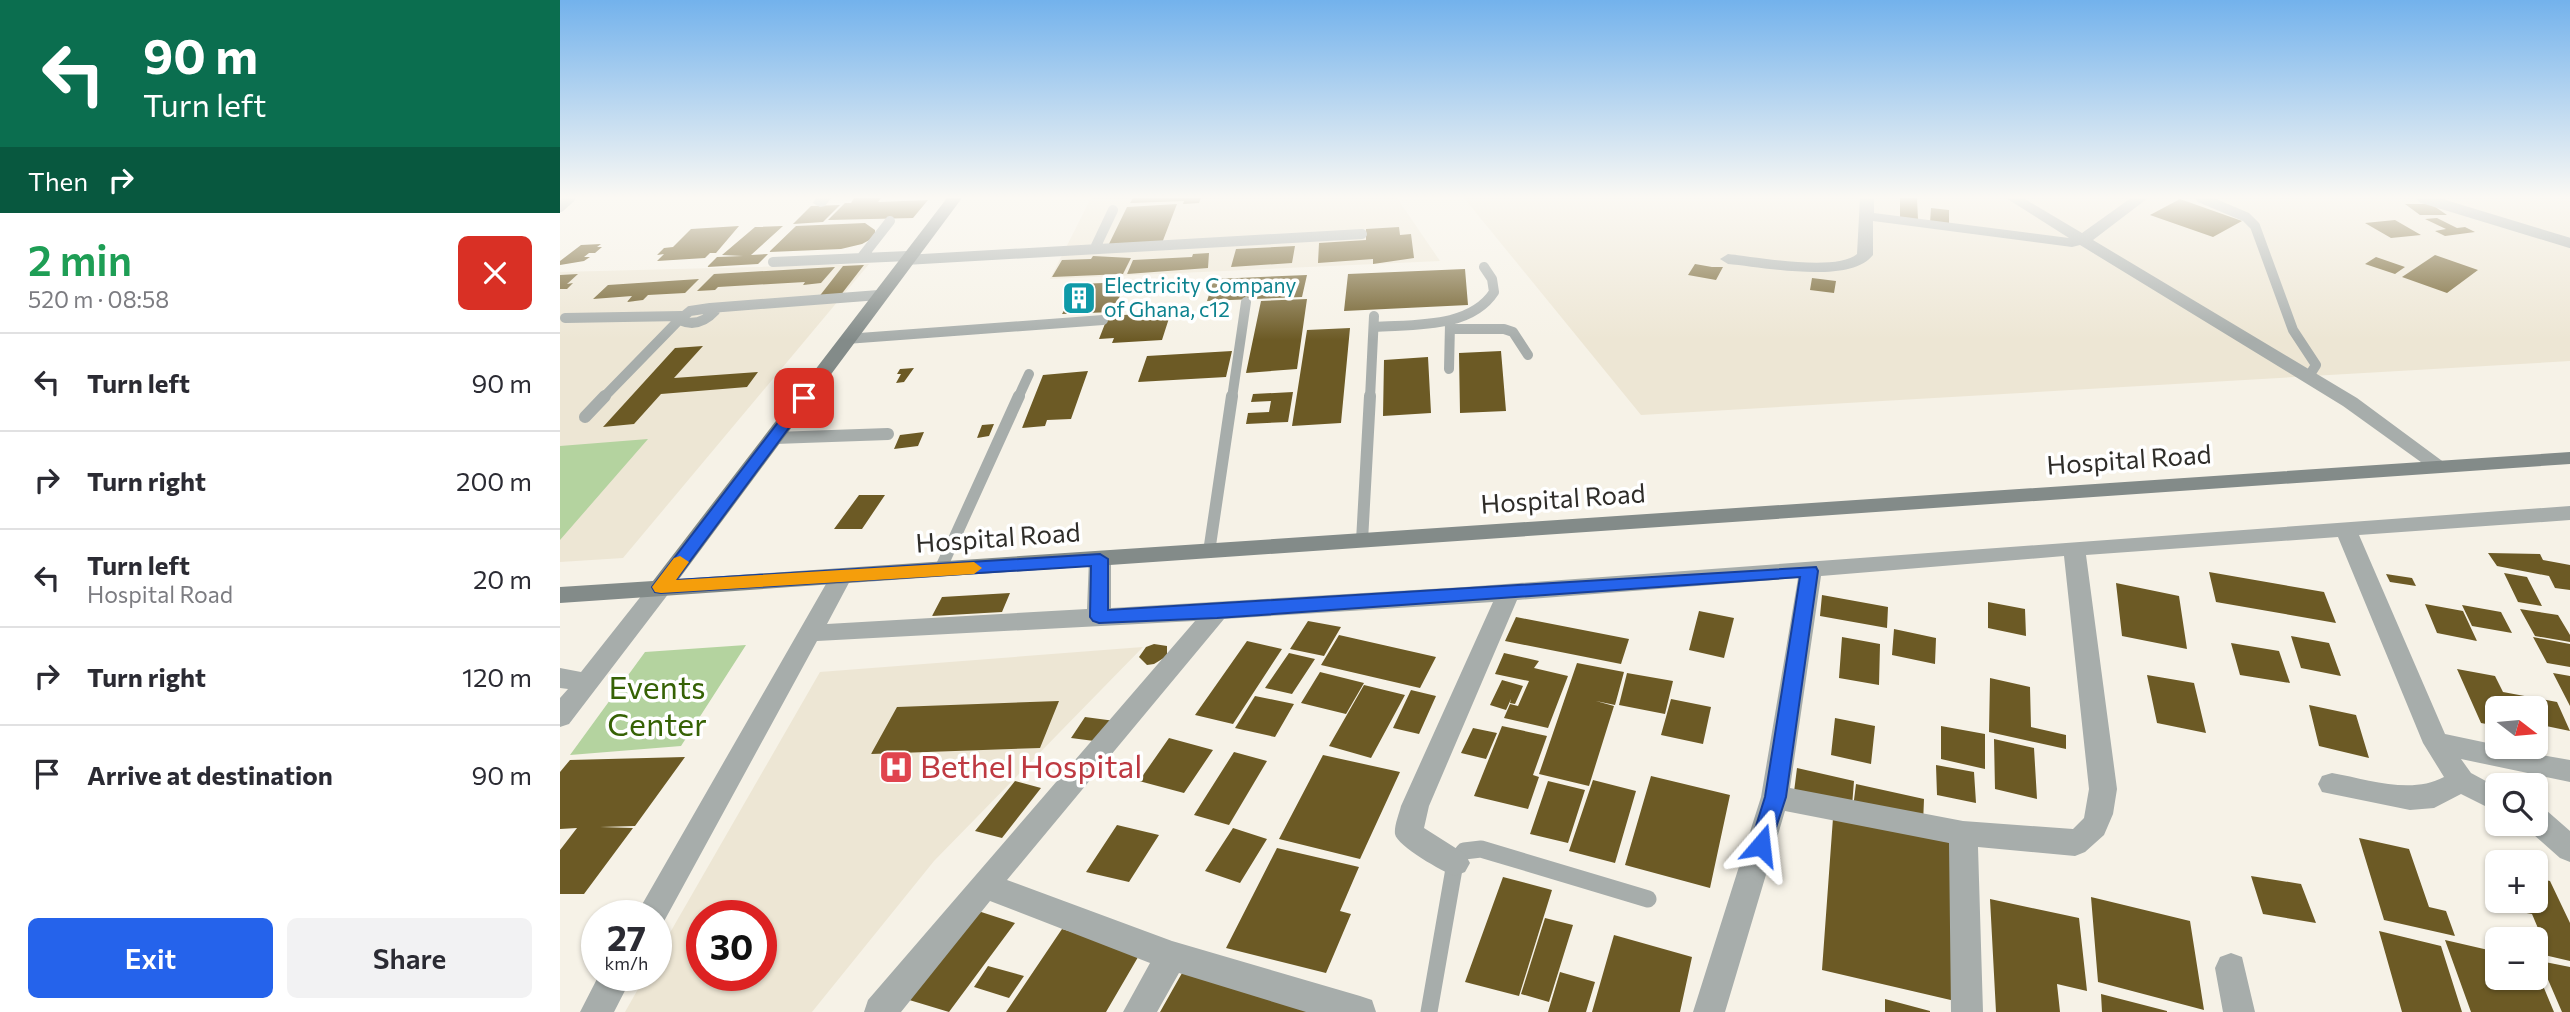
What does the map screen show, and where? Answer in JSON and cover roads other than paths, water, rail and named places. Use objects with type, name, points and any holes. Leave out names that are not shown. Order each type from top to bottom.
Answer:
[{"type":"main road","points":[[661,587],[917,245]]},
{"type":"main road","name":"Hospital Road","points":[[560,595],[2570,458]]},
{"type":"street","points":[[1728,259],[1832,266],[1860,261],[1865,255],[1865,245]]},
{"type":"street","points":[[2093,245],[2370,415],[2439,467]]},
{"type":"street","points":[[811,633],[1029,623],[1810,571],[2074,548],[2346,531],[2570,513]]},
{"type":"street","points":[[2346,531],[2436,743],[2461,781],[2485,794]]},
{"type":"street","points":[[1775,797],[1963,833],[2075,844],[2089,835],[2097,824],[2103,789],[2074,548]]},
{"type":"street","points":[[1099,617],[1100,559]]},
{"type":"street","points":[[1709,1012],[1775,797],[1810,571]]},
{"type":"street","points":[[660,900],[841,577]]},
{"type":"street","points":[[560,717],[661,587]]},
{"type":"street","points":[[1455,863],[1409,833],[1415,806],[1509,591]]},
{"type":"street","points":[[880,1012],[1217,611]]},
{"type":"street","points":[[560,678],[586,682]]},
{"type":"street","points":[[2436,743],[2570,771]]},
{"type":"street","points":[[2332,784],[2410,798],[2434,796],[2461,781]]},
{"type":"street","points":[[2548,830],[2570,849]]},
{"type":"street","points":[[1963,833],[1967,1012]]},
{"type":"street","points":[[984,885],[1172,956],[1360,1012]]},
{"type":"street","points":[[1139,1012],[1172,956]]},
{"type":"street","points":[[2231,968],[2239,1012]]},
{"type":"street","points":[[596,1012],[608,991]]},
{"type":"lane","points":[[861,258],[871,245]]},
{"type":"lane","points":[[773,262],[1148,245]]},
{"type":"lane","points":[[2262,245],[2293,330],[2316,365],[2309,376]]},
{"type":"lane","points":[[1450,325],[1481,307],[1493,296],[1492,279],[1484,267]]},
{"type":"lane","points":[[565,317],[680,318],[693,323],[704,320],[715,311],[710,308],[879,295]]},
{"type":"lane","points":[[1209,552],[1246,302]]},
{"type":"lane","points":[[585,417],[680,318]]},
{"type":"lane","points":[[846,339],[1103,320]]},
{"type":"lane","points":[[1362,541],[1374,321],[1504,329],[1513,332],[1528,355]]},
{"type":"lane","points":[[1449,369],[1450,325]]},
{"type":"lane","points":[[940,570],[1029,374]]},
{"type":"lane","points":[[775,438],[888,435]]},
{"type":"lane","points":[[1429,1012],[1455,863],[1464,850],[1481,849],[1648,899]]},
{"type":"place","name":"Electricity Company of Ghana, c12","points":[[1079,298]]},
{"type":"place","name":"Bethel Hospital","points":[[896,767]]},
{"type":"park label","name":"Events Center","points":[[657,706]]}]
